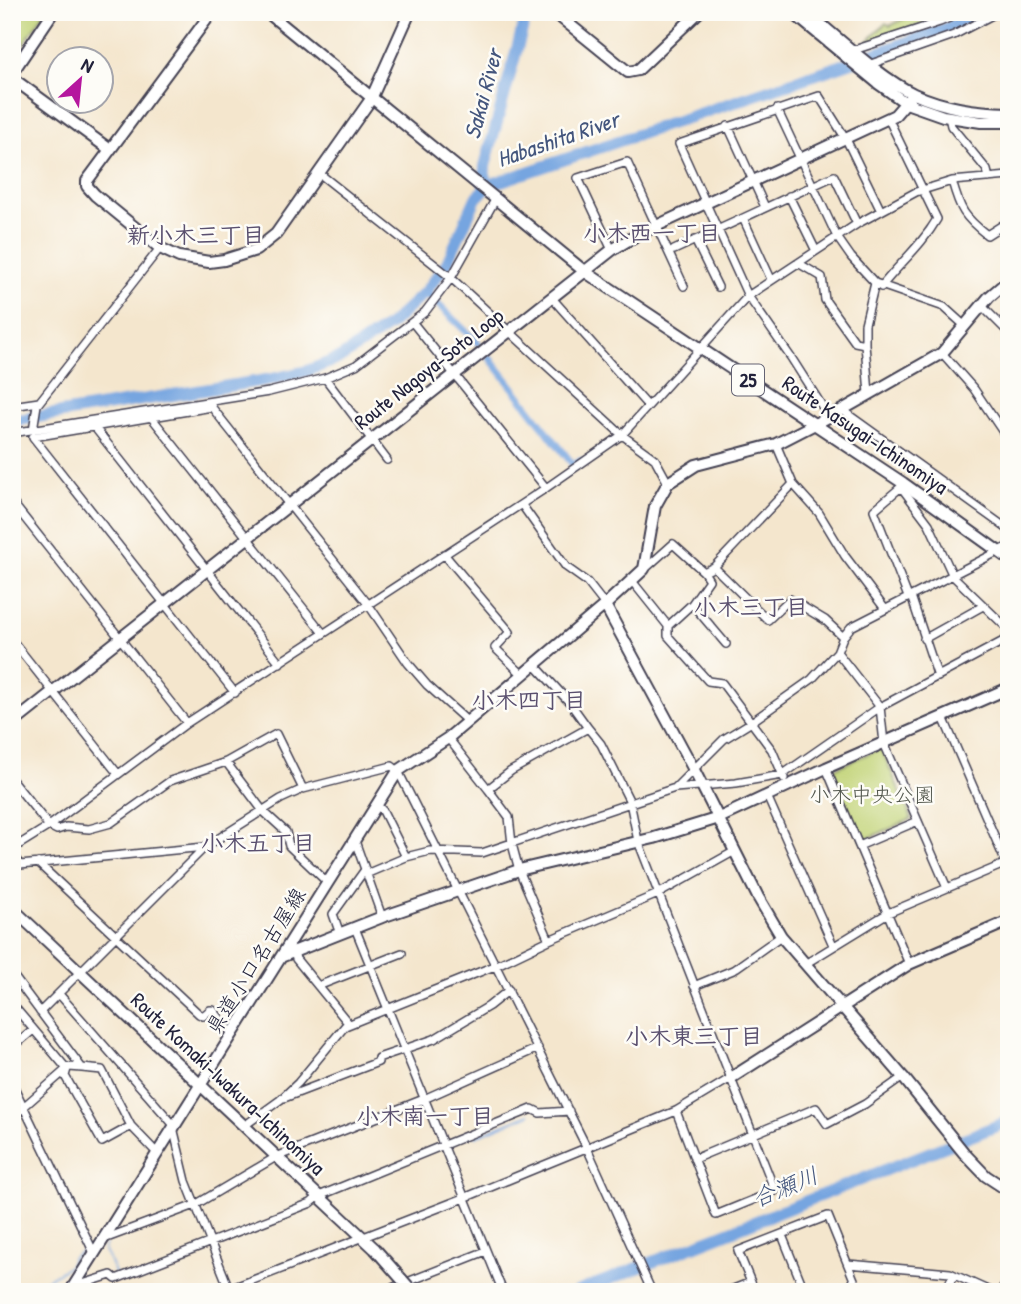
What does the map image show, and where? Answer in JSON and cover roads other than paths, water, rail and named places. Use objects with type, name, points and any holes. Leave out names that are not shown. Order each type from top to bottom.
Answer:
[{"type":"main road","points":[[53,12],[12,75],[109,149]]},
{"type":"main road","points":[[212,12],[89,176],[88,186],[95,195],[160,248],[193,261],[224,260],[256,250],[276,234],[371,99],[410,12]]},
{"type":"main road","name":"Route Kasugai-Ichinomiya","points":[[267,12],[584,271],[902,485],[1004,549],[1009,559]]},
{"type":"main road","points":[[554,12],[628,72],[638,70],[699,12]]},
{"type":"main road","points":[[792,12],[867,66],[879,84],[949,117],[981,122],[1009,122]]},
{"type":"main road","points":[[806,12],[850,53]]},
{"type":"main road","points":[[909,98],[978,112],[1009,113]]},
{"type":"main road","name":"Route Nagoya-Soto Loop","points":[[12,723],[612,250],[657,226],[888,118],[909,98]]},
{"type":"main road","points":[[644,569],[654,506],[668,483],[696,465],[776,444],[942,353],[981,304],[1009,280]]},
{"type":"main road","name":"県道小口名古屋線","points":[[72,1289],[233,1035],[289,954],[328,883],[398,771],[448,738],[605,606],[644,569]]},
{"type":"main road","points":[[605,606],[694,768],[734,850],[781,936],[903,1077],[964,1153],[986,1176],[1009,1191]]},
{"type":"main road","points":[[289,954],[382,917],[519,870],[719,818],[1005,690]]},
{"type":"main road","name":"Route Komaki-Iwakura-Ichinomiya","points":[[12,908],[364,1238],[413,1292]]},
{"type":"main road","points":[[731,1078],[909,964],[1009,921]]},
{"type":"street","points":[[933,12],[940,22]]},
{"type":"street","points":[[850,53],[962,12]]},
{"type":"street","points":[[867,66],[954,36],[998,12]]},
{"type":"street","points":[[829,417],[748,296],[679,144],[818,96],[846,139],[881,211]]},
{"type":"street","points":[[776,109],[836,237],[851,257],[878,285],[944,307],[965,326]]},
{"type":"street","points":[[949,117],[951,126],[987,170],[989,178]]},
{"type":"street","points":[[869,394],[865,324],[878,285],[912,254],[937,219],[925,189],[888,118]]},
{"type":"street","points":[[728,126],[765,207]]},
{"type":"street","points":[[612,250],[578,178],[627,162],[684,286]]},
{"type":"street","points":[[320,174],[450,277],[622,436],[655,459],[668,483]]},
{"type":"street","points":[[674,250],[834,176],[857,224]]},
{"type":"street","points":[[205,847],[20,865],[12,852],[187,723],[522,505],[622,436],[748,296],[771,279],[857,224],[925,189],[952,181],[1009,176]]},
{"type":"street","points":[[952,181],[966,218],[987,235],[1009,221]]},
{"type":"street","points":[[789,196],[816,251]]},
{"type":"street","points":[[235,693],[33,437],[269,392],[326,378],[356,365],[413,323],[434,300],[450,277],[493,199]]},
{"type":"street","points":[[743,218],[771,279]]},
{"type":"street","points":[[695,240],[718,287]]},
{"type":"street","points":[[33,428],[37,405],[160,248]]},
{"type":"street","points":[[798,263],[822,277],[825,300],[855,342],[865,344]]},
{"type":"street","points":[[551,297],[648,406]]},
{"type":"street","points":[[981,304],[1009,333]]},
{"type":"street","points":[[413,323],[546,488]]},
{"type":"street","points":[[942,353],[974,389],[1009,441]]},
{"type":"street","points":[[326,378],[387,460]]},
{"type":"street","points":[[12,433],[33,428],[152,418],[209,404]]},
{"type":"street","points":[[209,404],[368,604],[408,663],[427,685],[467,722]]},
{"type":"street","points":[[12,406],[37,405]]},
{"type":"street","points":[[842,410],[1009,530]]},
{"type":"street","points":[[152,418],[323,633]]},
{"type":"street","points":[[92,424],[280,663]]},
{"type":"street","points":[[1000,428],[1009,424]]},
{"type":"street","points":[[776,444],[793,484],[819,513],[855,570],[885,609]]},
{"type":"street","points":[[704,572],[714,567],[793,484]]},
{"type":"street","points":[[938,677],[910,597],[874,510],[902,485],[929,524],[953,576],[1009,630]]},
{"type":"street","points":[[12,502],[187,723]]},
{"type":"street","points":[[522,505],[560,560],[587,582],[605,606]]},
{"type":"street","points":[[644,569],[673,544],[704,572],[709,580],[692,604],[668,626]]},
{"type":"street","points":[[675,788],[723,739],[812,679],[837,652],[850,626],[1004,549]]},
{"type":"street","points":[[444,554],[510,632],[495,648],[523,675]]},
{"type":"street","points":[[714,567],[768,620],[790,598],[825,620],[843,637]]},
{"type":"street","points":[[632,581],[668,626],[668,636],[708,681],[722,683],[772,750],[788,787]]},
{"type":"street","points":[[692,604],[726,644]]},
{"type":"street","points":[[924,639],[983,606]]},
{"type":"street","points":[[340,934],[333,914],[365,873],[406,858],[439,851],[482,853],[675,788],[736,783],[782,775],[880,707],[1009,638]]},
{"type":"street","points":[[12,640],[118,774]]},
{"type":"street","points":[[837,652],[880,707],[884,743],[947,888]]},
{"type":"street","points":[[535,665],[570,703],[601,744],[631,802],[638,841],[775,1191],[716,1215],[676,1111]]},
{"type":"street","points":[[1005,690],[1009,706]]},
{"type":"street","points":[[805,964],[888,914],[1008,865],[943,717]]},
{"type":"street","points":[[488,789],[511,771],[588,728]]},
{"type":"street","points":[[12,780],[49,826],[57,830],[66,827],[89,829],[111,823],[170,781],[226,762],[276,734],[303,789]]},
{"type":"street","points":[[448,738],[509,817],[519,870],[549,940]]},
{"type":"street","points":[[226,762],[263,811],[286,832],[289,846],[328,883]]},
{"type":"street","points":[[40,1012],[205,847],[303,789],[392,766],[398,771],[497,965],[638,1255],[652,1292]]},
{"type":"street","points":[[826,768],[909,964]]},
{"type":"street","points":[[767,796],[833,945]]},
{"type":"street","points":[[377,805],[383,811],[406,858]]},
{"type":"street","points":[[859,846],[918,821]]},
{"type":"street","points":[[355,841],[382,917]]},
{"type":"street","points":[[244,1126],[298,1083],[349,1024],[497,965],[658,894],[734,850]]},
{"type":"street","points":[[38,863],[199,1014],[203,1016],[213,1010],[233,1035]]},
{"type":"street","points":[[355,928],[503,1292]]},
{"type":"street","points":[[694,986],[733,970],[781,936]]},
{"type":"street","points":[[318,986],[402,953]]},
{"type":"street","points":[[289,954],[349,1024]]},
{"type":"street","points":[[12,974],[82,1068]]},
{"type":"street","points":[[280,1100],[378,1062],[378,1058],[434,1039],[489,1006],[509,990]]},
{"type":"street","points":[[59,994],[172,1123],[186,1181],[227,1291],[676,1111],[731,1078]]},
{"type":"street","points":[[12,1004],[67,1069]]},
{"type":"street","points":[[12,1048],[33,1030]]},
{"type":"street","points":[[104,1239],[195,1205],[276,1157],[424,1099],[538,1048]]},
{"type":"street","points":[[67,1069],[65,1076],[102,1142],[131,1126]]},
{"type":"street","points":[[12,1117],[67,1069],[102,1070],[131,1126],[157,1153]]},
{"type":"street","points":[[694,1159],[816,1108],[827,1124],[865,1104],[903,1077]]},
{"type":"street","points":[[12,1083],[26,1107],[94,1253]]},
{"type":"street","points":[[72,1289],[111,1275],[116,1279],[210,1243],[532,1109],[540,1113],[569,1111]]},
{"type":"street","points":[[755,1292],[738,1251],[828,1216],[859,1292]]},
{"type":"street","points":[[782,1235],[805,1292]]},
{"type":"street","points":[[382,1292],[486,1251]]},
{"type":"street","points":[[848,1264],[950,1273],[992,1292]]},
{"type":"street","points":[[944,1292],[954,1275]]},
{"type":"street","points":[[1000,1292],[1009,1278]]},
{"type":"street","points":[[726,1292],[751,1282]]},
{"type":"street","points":[[636,1292],[643,1289],[645,1292]]},
{"type":"waterway","name":"Sakai River","points":[[484,188],[485,166],[527,12]]},
{"type":"waterway","name":"Habashita River","points":[[12,421],[272,379],[307,371],[340,358],[390,325],[425,292],[447,263],[476,198],[489,185],[846,64],[945,29],[979,12]]},
{"type":"waterway","points":[[425,292],[478,343]]},
{"type":"waterway","points":[[489,357],[574,466],[580,461]]},
{"type":"waterway","points":[[476,1136],[530,1114]]},
{"type":"waterway","name":"合瀬川","points":[[577,1292],[1009,1121]]},
{"type":"waterway","points":[[106,1244],[104,1249],[116,1275]]},
{"type":"waterway","points":[[30,1289],[68,1267],[73,1257],[85,1248]]},
{"type":"district","name":"小木西一丁目","points":[[652,233]]},
{"type":"district","name":"新小木三丁目","points":[[196,235]]},
{"type":"district","name":"小木三丁目","points":[[751,607]]},
{"type":"district","name":"小木四丁目","points":[[529,700]]},
{"type":"district","name":"小木五丁目","points":[[258,843]]},
{"type":"district","name":"小木東三丁目","points":[[694,1036]]},
{"type":"district","name":"小木南一丁目","points":[[425,1116]]},
{"type":"park label","name":"小木中央公園","points":[[872,795]]}]
